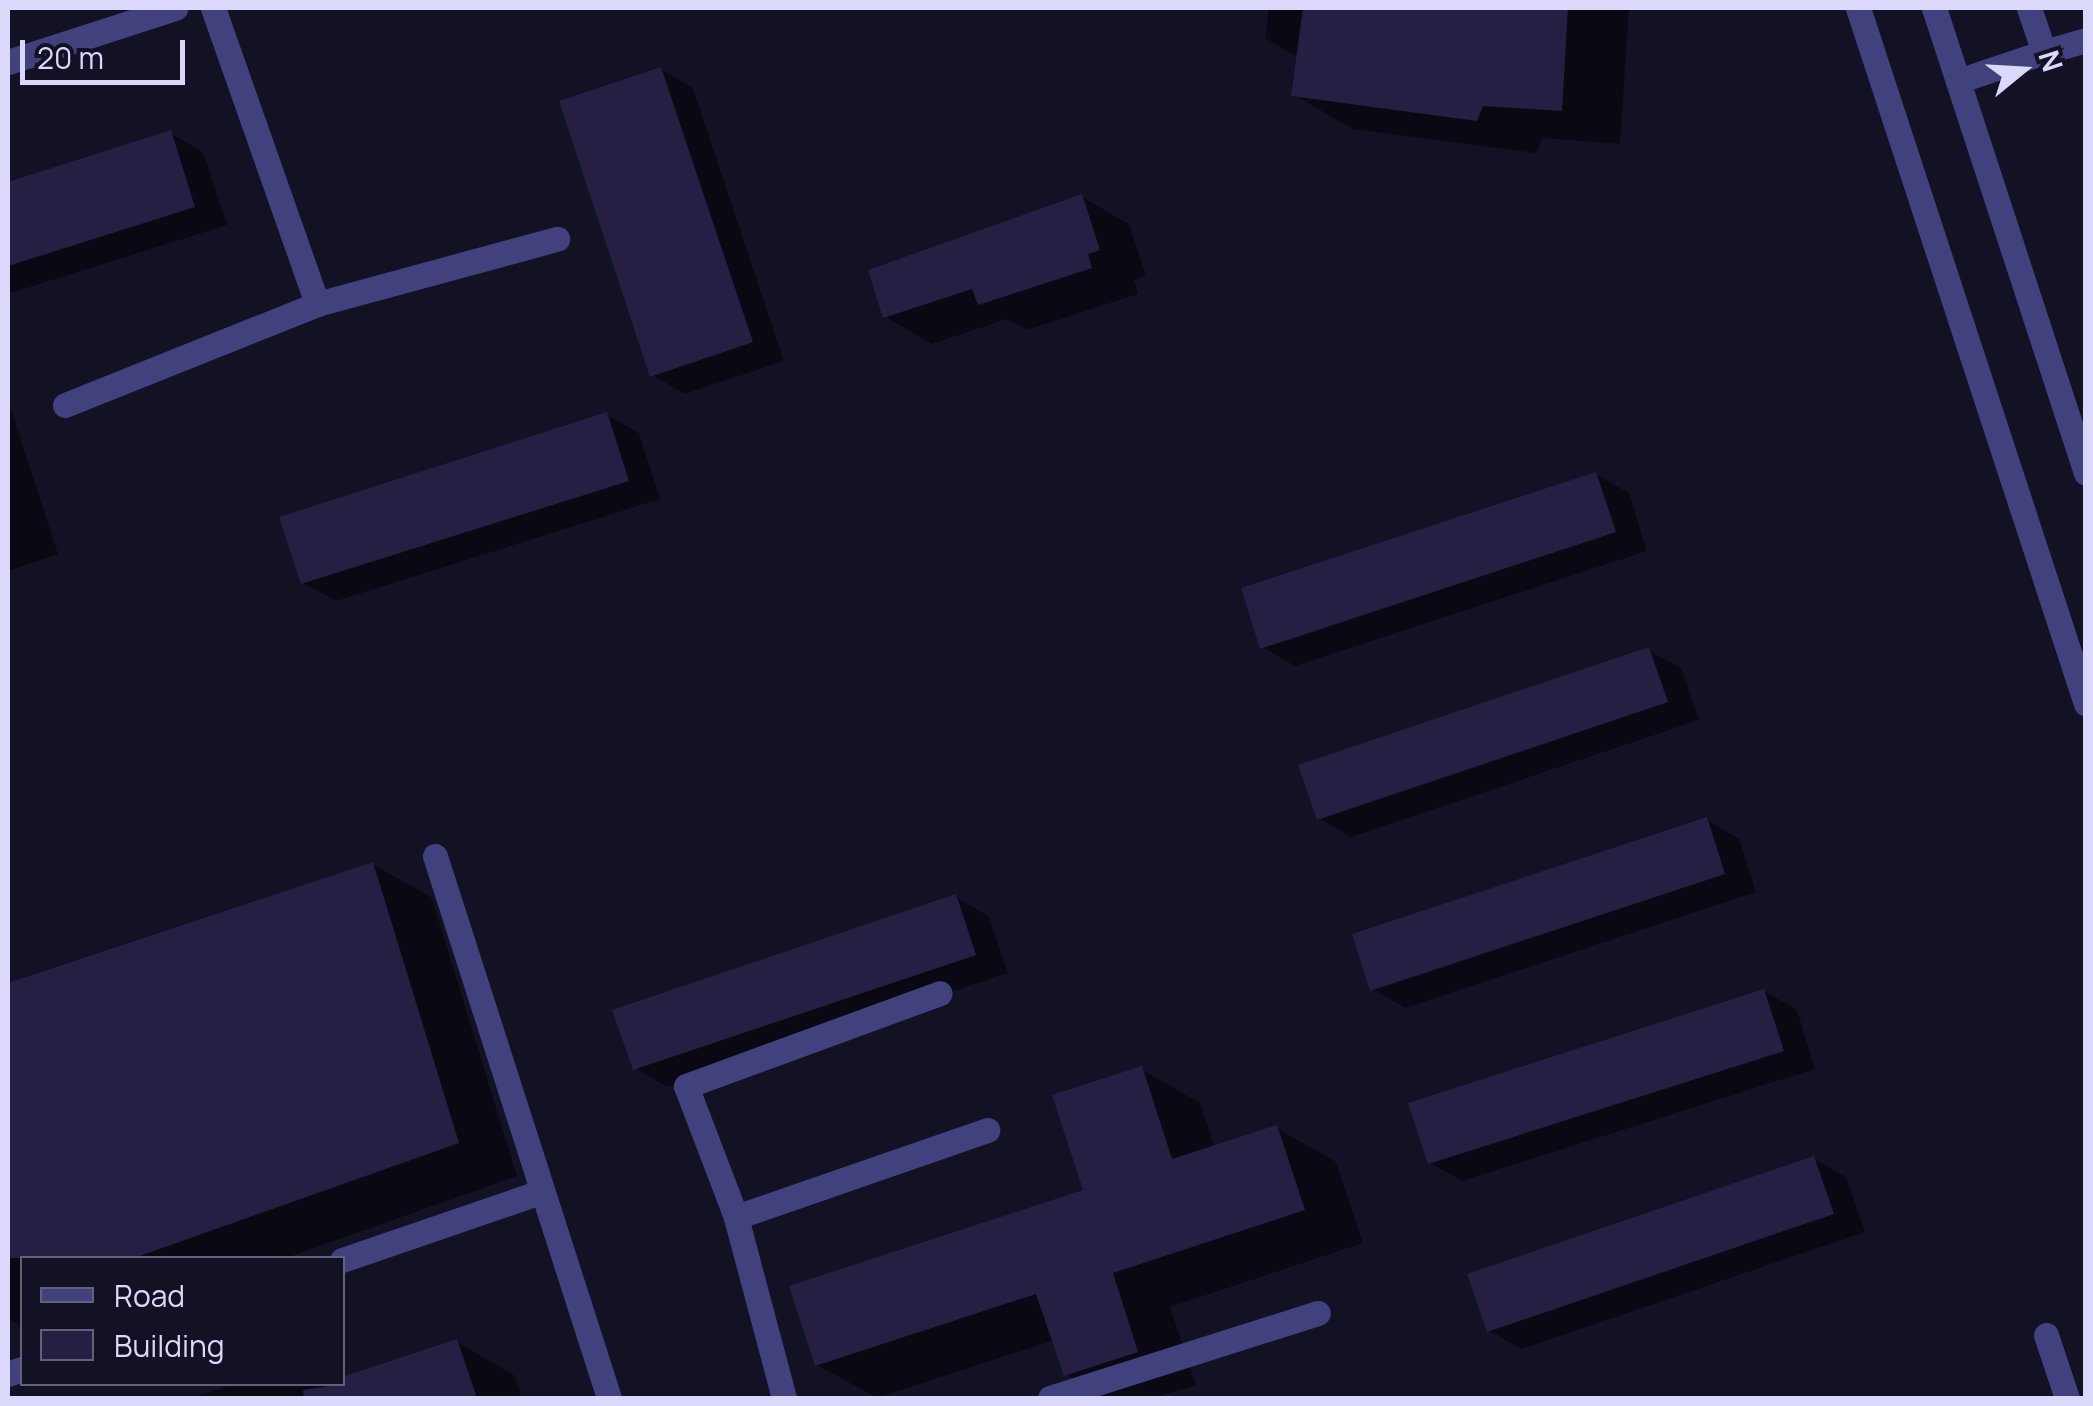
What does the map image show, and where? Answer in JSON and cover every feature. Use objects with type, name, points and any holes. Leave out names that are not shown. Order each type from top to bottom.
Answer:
[{"type":"lane","points":[[8,62],[175,8]]},
{"type":"lane","points":[[213,8],[317,304]]},
{"type":"lane","points":[[1858,8],[2086,704]]},
{"type":"lane","points":[[1934,8],[2086,472]]},
{"type":"lane","points":[[2029,8],[2044,52]]},
{"type":"lane","points":[[1958,80],[2086,40]]},
{"type":"lane","points":[[65,404],[317,304],[557,239]]},
{"type":"lane","points":[[435,856],[609,1398]]},
{"type":"lane","points":[[784,1398],[736,1217],[686,1086],[940,993]]},
{"type":"lane","points":[[736,1217],[987,1130]]},
{"type":"lane","points":[[345,1259],[542,1192]]},
{"type":"lane","points":[[1050,1398],[1318,1314]]},
{"type":"lane","points":[[2046,1335],[2067,1398]]},
{"type":"building","points":[[1303,8],[1568,8],[1562,111],[1483,106],[1477,121],[1291,96]]},
{"type":"building","points":[[661,67],[753,342],[650,377],[559,101]]},
{"type":"building","points":[[171,130],[195,207],[8,266],[8,182]]},
{"type":"building","points":[[1082,194],[1100,250],[1088,254],[1092,268],[978,305],[972,289],[883,318],[868,270]]},
{"type":"building","points":[[607,412],[629,481],[301,584],[279,517]]},
{"type":"building","points":[[1596,472],[1616,532],[1260,649],[1241,588]]},
{"type":"building","points":[[1649,647],[1668,702],[1317,820],[1298,765]]},
{"type":"building","points":[[1707,817],[1725,874],[1370,991],[1352,934]]},
{"type":"building","points":[[373,862],[459,1143],[140,1256],[8,1258],[8,983]]},
{"type":"building","points":[[956,894],[976,955],[633,1070],[612,1010]]},
{"type":"building","points":[[1764,989],[1784,1051],[1428,1164],[1408,1103]]},
{"type":"building","points":[[1142,1066],[1172,1159],[1277,1125],[1305,1210],[1113,1273],[1138,1352],[1064,1376],[1036,1294],[815,1366],[789,1286],[1083,1190],[1052,1095]]},
{"type":"building","points":[[1814,1156],[1834,1214],[1487,1332],[1467,1274]]},
{"type":"building","points":[[457,1339],[477,1398],[304,1398],[303,1390],[345,1386],[345,1376]]}]
